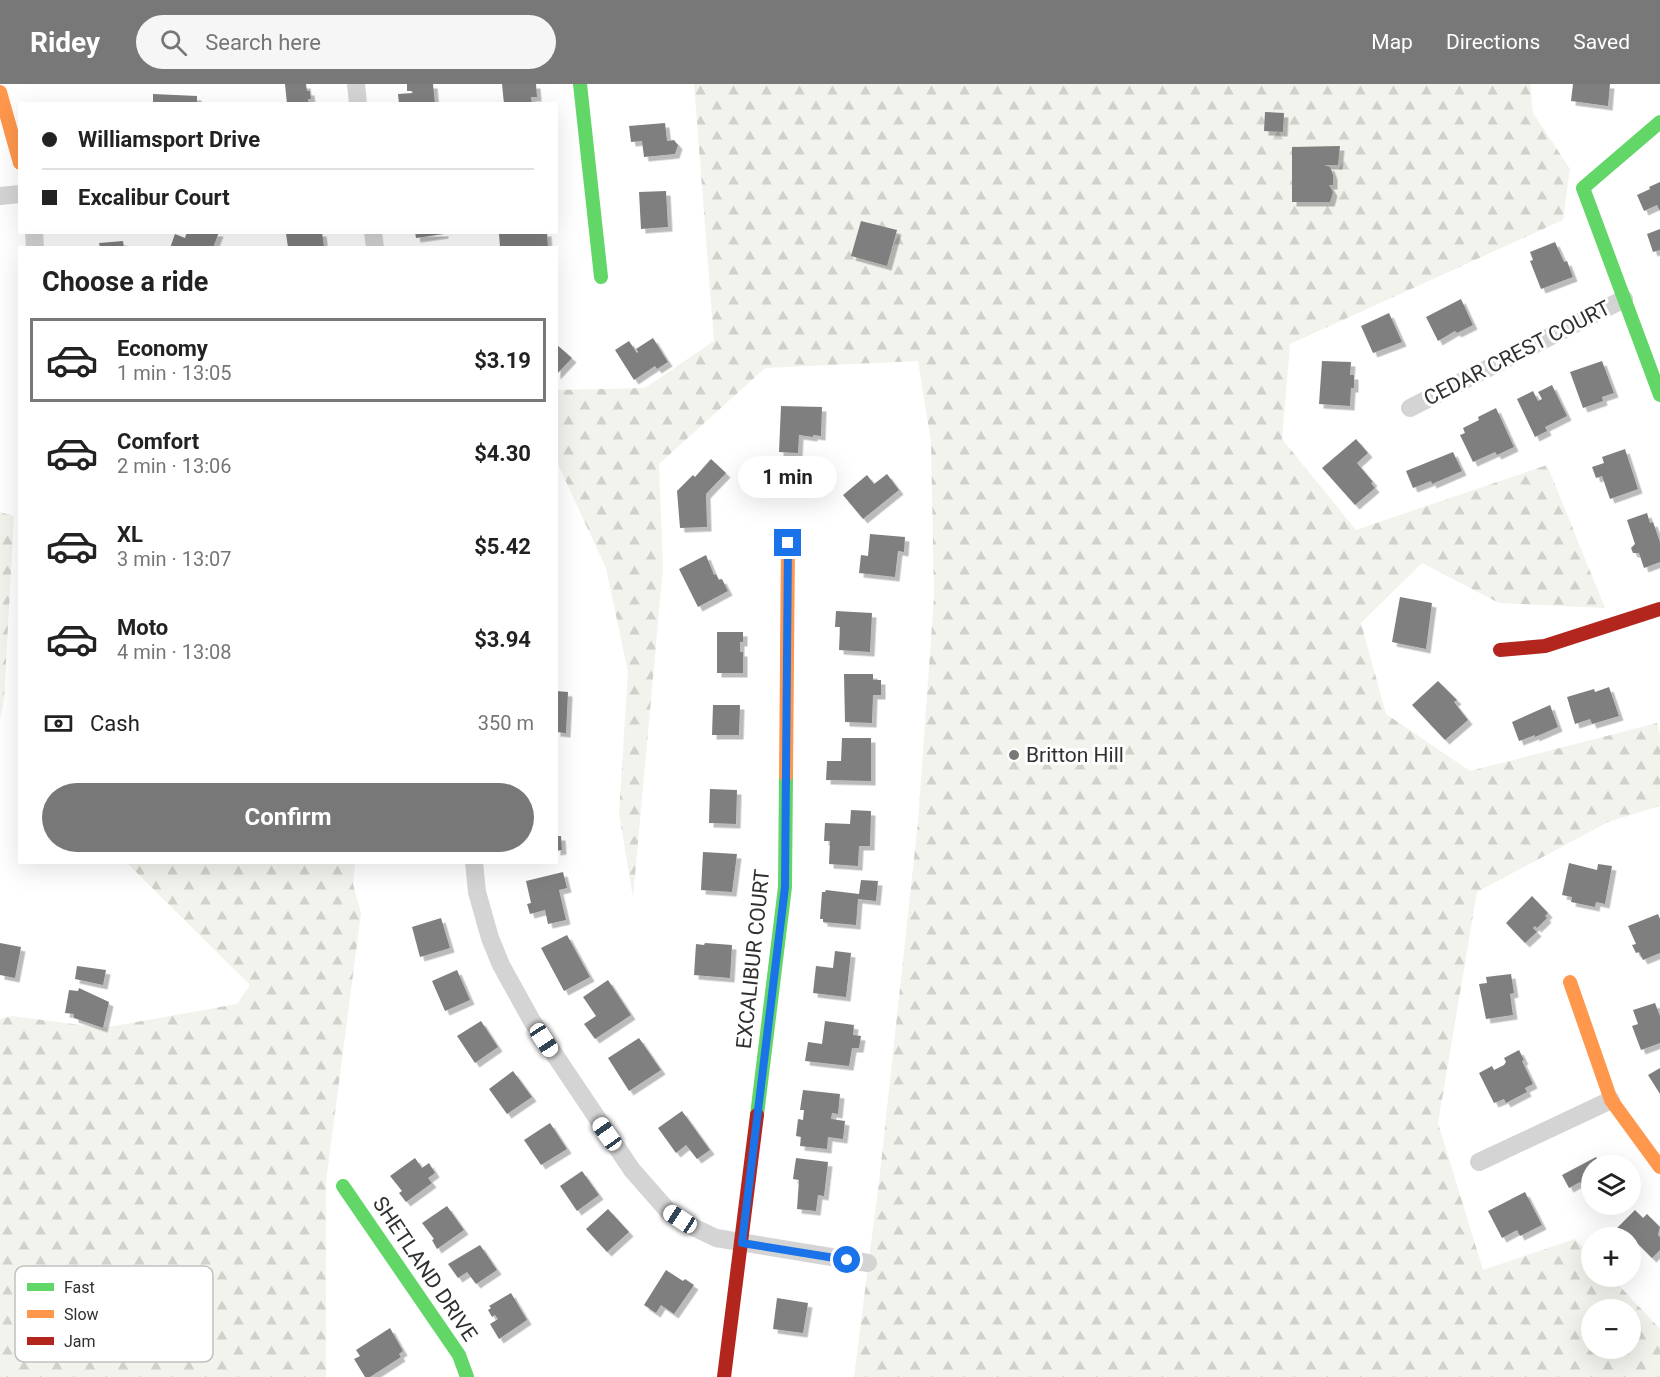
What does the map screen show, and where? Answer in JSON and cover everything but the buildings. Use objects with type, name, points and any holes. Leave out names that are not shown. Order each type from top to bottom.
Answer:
[{"type":"street","points":[[356,84],[358,102]]},
{"type":"street","points":[[580,84],[601,278]]},
{"type":"street","points":[[0,92],[18,156]]},
{"type":"street","points":[[1660,122],[1583,188],[1660,395]]},
{"type":"street","points":[[0,195],[18,194]]},
{"type":"street","name":"CEDAR CREST COURT","points":[[1410,408],[1624,299]]},
{"type":"street","name":"EXCALIBUR COURT","points":[[724,1377],[785,887],[788,543]]},
{"type":"street","points":[[1500,650],[1545,646],[1660,609]]},
{"type":"street","points":[[474,864],[477,892],[490,938],[501,965],[532,1021],[632,1170],[669,1212],[716,1238],[868,1263]]},
{"type":"street","points":[[1570,982],[1611,1100],[1660,1167]]},
{"type":"street","points":[[1479,1162],[1611,1100]]},
{"type":"street","name":"SHETLAND DRIVE","points":[[343,1186],[459,1355],[467,1377]]},
{"type":"green space","points":[[694,84],[1530,84],[1533,113],[1570,169],[1563,220],[1290,344],[1282,439],[1356,530],[1547,465],[1605,608],[1499,603],[1422,563],[1361,623],[1386,714],[1470,771],[1657,723],[1660,734],[1660,806],[1608,822],[1477,892],[1438,1123],[1483,1270],[1575,1239],[1581,1245],[1581,1287],[1620,1287],[1632,1299],[1581,1299],[1581,1359],[1641,1359],[1641,1309],[1660,1329],[1660,1377],[854,1377],[880,1173],[918,822],[934,597],[931,442],[918,361],[765,368],[659,464],[663,567],[633,898],[619,813],[628,672],[606,568],[558,464],[558,390],[645,388],[714,341]]},
{"type":"green space","points":[[0,512],[14,516],[4,699],[0,720]]},
{"type":"green space","points":[[128,864],[355,864],[353,884],[361,913],[326,1182],[326,1377],[0,1377],[0,1019],[12,1016],[103,1028],[237,1004],[250,985]]},
{"type":"traffic: fast","points":[[580,84],[601,277]]},
{"type":"traffic: fast","points":[[1660,122],[1583,188],[1660,395]]},
{"type":"traffic: fast","points":[[757,1115],[785,887],[786,775]]},
{"type":"traffic: fast","points":[[343,1186],[459,1355],[467,1377]]},
{"type":"traffic: slow","points":[[0,92],[18,156]]},
{"type":"traffic: slow","points":[[786,775],[788,543]]},
{"type":"traffic: slow","points":[[1570,982],[1611,1100],[1660,1167]]},
{"type":"traffic: jam","points":[[1500,650],[1545,646],[1660,609]]},
{"type":"traffic: jam","points":[[724,1377],[757,1115]]},
{"type":"place","name":"Britton Hill","points":[[1014,755]]},
{"type":"route","points":[[788,543],[785,887],[742,1243],[847,1260]]}]
